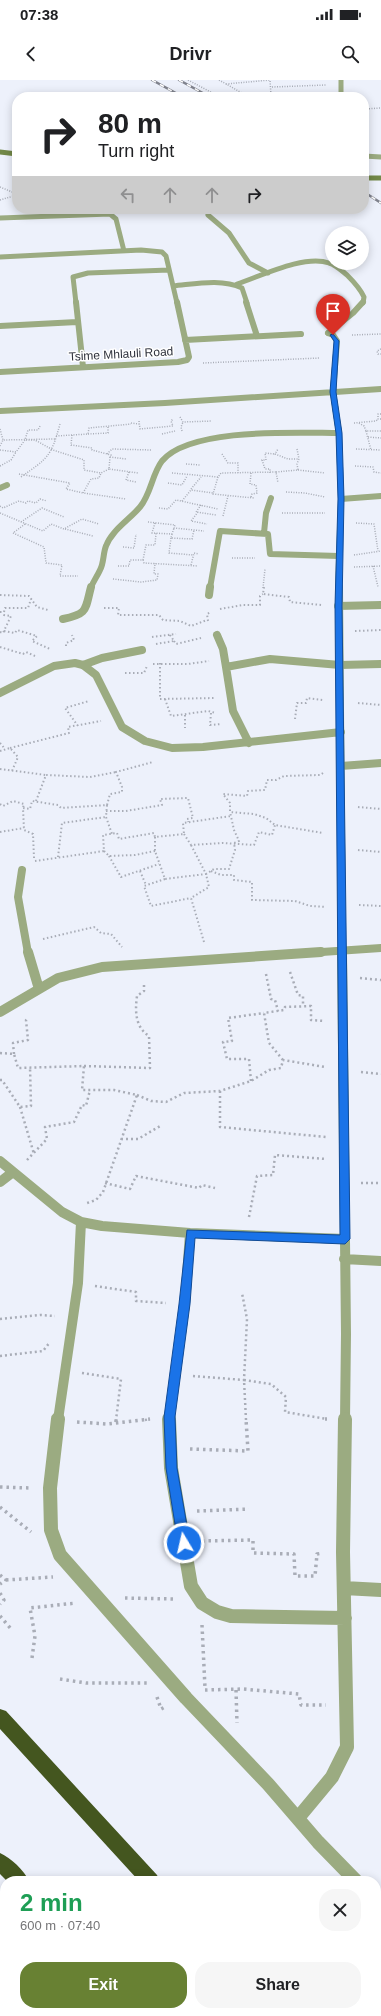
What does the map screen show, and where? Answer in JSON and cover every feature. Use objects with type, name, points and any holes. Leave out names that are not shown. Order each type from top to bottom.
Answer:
[{"type":"highway","points":[[0,1717],[146,1876]]},
{"type":"highway","points":[[0,1862],[15,1876]]},
{"type":"main road","points":[[0,152],[12,153]]},
{"type":"main road","points":[[369,178],[381,178]]},
{"type":"street","points":[[369,156],[381,157]]},
{"type":"street","points":[[0,218],[110,214],[116,219],[124,251],[0,257]]},
{"type":"street","points":[[208,215],[231,235],[239,253],[253,267],[268,273]]},
{"type":"street","name":"Tsime Mhlauli Road","points":[[0,372],[178,362],[187,360],[189,357],[166,256],[162,252],[141,250],[124,251]]},
{"type":"street","points":[[173,286],[226,283],[237,284],[268,273],[310,262],[327,262],[338,267],[362,290],[365,296],[364,302],[330,334],[336,341],[333,392],[339,433],[341,499],[338,606],[342,805],[345,1139],[344,1259],[346,1334],[343,1552],[347,1747],[340,1766],[330,1782],[298,1818]]},
{"type":"street","points":[[83,368],[73,277],[88,273],[169,270]]},
{"type":"street","points":[[237,284],[242,288],[258,336]]},
{"type":"street","points":[[0,326],[77,322]]},
{"type":"street","points":[[185,340],[301,334]]},
{"type":"street","points":[[0,411],[381,389]]},
{"type":"street","points":[[63,619],[83,613],[87,607],[96,576],[102,565],[106,546],[113,535],[142,503],[162,461],[172,453],[192,443],[210,440],[279,433],[339,433]]},
{"type":"street","points":[[0,488],[8,485]]},
{"type":"street","points":[[341,499],[381,496]]},
{"type":"street","points":[[264,533],[266,513],[271,498]]},
{"type":"street","points":[[209,595],[220,531],[264,533],[270,537],[268,555],[340,556]]},
{"type":"street","points":[[338,606],[381,605]]},
{"type":"street","points":[[217,634],[223,649],[233,711],[249,743]]},
{"type":"street","points":[[0,693],[54,666],[66,663],[83,665],[102,658],[142,650]]},
{"type":"street","points":[[226,664],[270,658],[340,665],[381,664]]},
{"type":"street","points":[[83,665],[96,675],[122,727],[145,741],[160,745],[172,748],[204,748],[341,732]]},
{"type":"street","points":[[341,766],[381,763]]},
{"type":"street","points":[[22,870],[18,897],[26,942],[39,989]]},
{"type":"street","points":[[0,1012],[58,978],[95,969],[381,948]]},
{"type":"street","points":[[0,1161],[62,1212],[81,1222],[102,1226],[190,1233],[345,1239]]},
{"type":"street","points":[[0,1182],[13,1172]]},
{"type":"street","points":[[81,1222],[78,1283],[74,1317],[64,1371],[50,1488],[51,1530],[60,1555],[186,1698],[351,1876]]},
{"type":"street","points":[[190,1233],[185,1304],[169,1417],[169,1449],[191,1586],[202,1603],[217,1612],[231,1616],[345,1618]]},
{"type":"street","points":[[344,1259],[381,1261]]},
{"type":"street","points":[[344,1588],[381,1590]]},
{"type":"path","points":[[188,80],[211,92]]},
{"type":"path","points":[[219,80],[240,92]]},
{"type":"path","points":[[226,84],[270,80],[272,92]]},
{"type":"path","points":[[272,87],[341,83]]},
{"type":"path","points":[[369,109],[381,108]]},
{"type":"path","points":[[0,187],[12,192]]},
{"type":"path","points":[[0,200],[12,196]]},
{"type":"path","points":[[330,334],[381,334]]},
{"type":"path","points":[[381,349],[377,351],[378,354],[381,354]]},
{"type":"path","points":[[187,360],[203,363],[336,357]]},
{"type":"path","points":[[137,404],[140,429],[173,426],[171,421],[179,416]]},
{"type":"path","points":[[8,485],[41,463],[53,450],[63,408]]},
{"type":"path","points":[[337,421],[358,423],[380,419],[378,414],[381,414]]},
{"type":"path","points":[[358,423],[364,426],[371,450]]},
{"type":"path","points":[[88,434],[89,428],[131,424]]},
{"type":"path","points":[[56,436],[108,433],[108,426]]},
{"type":"path","points":[[0,429],[1,438],[3,440]]},
{"type":"path","points":[[162,434],[182,431]]},
{"type":"path","points":[[366,431],[381,431]]},
{"type":"path","points":[[275,454],[277,449],[284,449],[279,433]]},
{"type":"path","points":[[72,435],[71,445],[92,448],[92,450],[111,455],[110,457],[126,459]]},
{"type":"path","points":[[368,437],[381,438]]},
{"type":"path","points":[[25,440],[33,438],[55,439]]},
{"type":"path","points":[[3,440],[35,440],[53,450],[84,460],[84,470],[105,472],[108,469],[156,476],[187,475],[218,477]]},
{"type":"path","points":[[0,446],[3,440]]},
{"type":"path","points":[[210,440],[221,449],[228,463],[238,463],[238,473]]},
{"type":"path","points":[[107,454],[112,449],[127,451],[144,448],[172,453]]},
{"type":"path","points":[[0,466],[11,460],[16,452]]},
{"type":"path","points":[[270,472],[270,470],[265,469],[262,460],[266,460],[265,453],[275,454],[288,459],[299,459],[297,464],[298,470]]},
{"type":"path","points":[[108,469],[110,457]]},
{"type":"path","points":[[213,493],[218,477],[221,473],[298,470],[350,475],[351,466],[373,467],[374,472],[381,472]]},
{"type":"path","points":[[82,493],[91,479],[99,478],[101,472]]},
{"type":"path","points":[[191,490],[251,498],[281,497],[276,472]]},
{"type":"path","points":[[251,473],[250,484],[256,485],[257,493],[252,494],[251,498]]},
{"type":"path","points":[[25,475],[70,483],[66,489],[82,493],[168,509],[176,500],[218,509]]},
{"type":"path","points":[[156,476],[182,485],[187,475]]},
{"type":"path","points":[[182,501],[202,477]]},
{"type":"path","points":[[280,492],[305,493],[341,499]]},
{"type":"path","points":[[47,501],[40,499],[36,503],[28,501],[26,503],[19,500],[0,511],[20,522],[43,531],[51,524],[92,536],[96,531],[113,535]]},
{"type":"path","points":[[201,505],[191,521],[214,525]]},
{"type":"path","points":[[20,522],[42,508],[64,517]]},
{"type":"path","points":[[198,512],[223,516]]},
{"type":"path","points":[[266,513],[340,516],[357,523],[374,524],[380,551],[369,552],[369,554],[340,556]]},
{"type":"path","points":[[64,529],[82,520],[102,524]]},
{"type":"path","points":[[128,520],[175,524],[169,553],[193,555]]},
{"type":"path","points":[[155,523],[152,533],[172,534]]},
{"type":"path","points":[[25,524],[13,533],[44,547],[46,563],[62,565],[60,576],[86,577],[87,575],[141,582],[146,580],[157,580],[158,574],[154,574],[155,563]]},
{"type":"path","points":[[174,528],[201,532],[220,531]]},
{"type":"path","points":[[171,538],[192,539],[194,530]]},
{"type":"path","points":[[142,560],[146,545],[155,545],[156,533]]},
{"type":"path","points":[[209,595],[219,609],[243,605],[260,605],[260,596],[263,594],[268,555],[253,558],[215,556]]},
{"type":"path","points":[[102,565],[129,566],[130,560],[142,560],[144,563],[207,566],[214,564]]},
{"type":"path","points":[[373,566],[379,592]]},
{"type":"path","points":[[339,567],[381,566]]},
{"type":"path","points":[[263,594],[289,597],[290,602],[325,605],[328,588],[339,588]]},
{"type":"path","points":[[0,594],[29,596],[37,607],[54,610],[63,619],[70,627],[74,640],[66,643],[66,663]]},
{"type":"path","points":[[4,612],[5,608],[28,608],[31,599]]},
{"type":"path","points":[[87,607],[119,608],[118,615],[158,615],[162,620],[180,621],[191,626],[207,620]]},
{"type":"path","points":[[0,612],[4,612],[4,615],[11,616],[4,631]]},
{"type":"path","points":[[0,632],[4,631],[14,634],[17,630],[37,636],[32,641],[58,652],[66,653]]},
{"type":"path","points":[[339,630],[381,630]]},
{"type":"path","points":[[174,641],[176,644],[217,634]]},
{"type":"path","points":[[0,647],[23,654],[26,652],[54,666]]},
{"type":"path","points":[[142,650],[147,664],[226,664]]},
{"type":"path","points":[[160,663],[160,699],[216,698],[230,694]]},
{"type":"path","points":[[78,726],[65,708],[83,702],[107,698]]},
{"type":"path","points":[[293,738],[297,703],[306,703],[307,698],[381,704]]},
{"type":"path","points":[[165,699],[171,716],[208,711],[214,714],[233,711]]},
{"type":"path","points":[[0,751],[69,733],[68,727],[117,718]]},
{"type":"path","points":[[0,743],[5,749]]},
{"type":"path","points":[[0,769],[81,778],[103,776],[169,758],[160,745]]},
{"type":"path","points":[[10,748],[18,757],[12,770]]},
{"type":"path","points":[[234,843],[239,841],[234,830],[230,812],[230,803],[223,794],[247,796],[248,791],[265,790],[267,780],[276,780],[284,776],[320,775],[341,766]]},
{"type":"path","points":[[112,834],[106,817],[106,811],[110,794],[122,792],[122,787],[116,772]]},
{"type":"path","points":[[23,808],[30,808],[32,802],[36,801],[46,774]]},
{"type":"path","points":[[106,811],[148,809],[162,805],[160,799],[188,798],[193,818],[187,819],[188,822]]},
{"type":"path","points":[[0,804],[3,806],[13,801],[24,804],[24,830],[33,834],[34,861]]},
{"type":"path","points":[[36,801],[58,805],[61,808],[107,805]]},
{"type":"path","points":[[342,805],[381,809]]},
{"type":"path","points":[[230,812],[270,818],[275,825],[342,835]]},
{"type":"path","points":[[140,871],[146,885],[144,886],[151,906],[191,898],[209,887],[206,874],[184,834],[182,823],[231,816]]},
{"type":"path","points":[[58,857],[62,823],[106,817]]},
{"type":"path","points":[[191,845],[234,843],[254,845],[259,832],[272,835],[275,825]]},
{"type":"path","points":[[0,832],[24,828]]},
{"type":"path","points":[[159,864],[121,877],[109,856],[104,851],[103,836],[117,833],[119,839],[154,833],[155,851],[165,879]]},
{"type":"path","points":[[155,837],[184,834]]},
{"type":"path","points":[[146,885],[165,879],[206,874],[214,869],[229,869],[235,850],[234,843]]},
{"type":"path","points":[[342,849],[381,852]]},
{"type":"path","points":[[22,870],[34,861],[104,851]]},
{"type":"path","points":[[109,856],[135,855],[155,851]]},
{"type":"path","points":[[210,871],[221,875],[234,876],[234,880],[252,882],[252,900],[295,901],[310,906],[381,906]]},
{"type":"path","points":[[191,898],[209,960]]},
{"type":"path","points":[[26,942],[54,938],[94,927],[101,933],[111,934],[121,947],[142,948],[144,965],[144,991],[137,996],[135,1015],[144,1034],[149,1036],[150,1068],[84,1066],[18,1068],[13,1043],[28,1040],[26,1020],[32,1016]]},
{"type":"path","points":[[284,955],[298,995],[303,996],[303,1006]]},
{"type":"path","points":[[263,957],[271,999],[275,1000],[278,1011]]},
{"type":"path","points":[[251,1081],[249,1059],[227,1059],[223,1042],[232,1041],[228,1018],[284,1010],[285,1007],[311,1006],[311,1020],[344,1022]]},
{"type":"path","points":[[264,1013],[269,1043],[283,1060],[344,1071]]},
{"type":"path","points":[[0,1053],[14,1054]]},
{"type":"path","points":[[84,1066],[82,1090],[114,1090],[137,1095],[152,1101],[166,1102],[184,1093],[220,1092],[251,1081],[270,1070],[281,1068],[283,1060]]},
{"type":"path","points":[[20,1107],[31,1106],[30,1067]]},
{"type":"path","points":[[0,1080],[2,1080],[20,1107],[34,1155]]},
{"type":"path","points":[[13,1172],[34,1155],[47,1139],[45,1127],[74,1122],[82,1105],[86,1106],[90,1090]]},
{"type":"path","points":[[220,1092],[220,1127],[345,1139]]},
{"type":"path","points":[[62,1212],[96,1200],[103,1192],[137,1095]]},
{"type":"path","points":[[121,1139],[138,1139],[162,1125]]},
{"type":"path","points":[[246,1236],[257,1176],[273,1175],[275,1155],[345,1161]]},
{"type":"path","points":[[106,1184],[130,1189],[136,1176],[199,1188],[202,1184],[215,1188]]},
{"type":"path","points":[[78,1283],[136,1292],[136,1301],[185,1304]]},
{"type":"path","points":[[169,1449],[248,1451],[244,1380],[247,1319],[242,1294]]},
{"type":"path","points":[[0,1319],[40,1315],[74,1317]]},
{"type":"path","points":[[0,1356],[42,1350],[74,1317]]},
{"type":"path","points":[[64,1371],[121,1379],[116,1422]]},
{"type":"path","points":[[175,1376],[244,1380],[271,1384],[286,1397],[285,1412],[344,1422]]},
{"type":"path","points":[[59,1422],[107,1424],[169,1417]]},
{"type":"path","points":[[0,1487],[50,1488]]},
{"type":"path","points":[[179,1512],[249,1509]]},
{"type":"path","points":[[184,1543],[253,1540],[253,1553],[294,1554],[295,1576],[315,1576],[317,1554],[343,1552]]},
{"type":"path","points":[[0,1575],[6,1580]]},
{"type":"path","points":[[0,1584],[6,1580],[52,1576],[81,1578]]},
{"type":"path","points":[[0,1593],[4,1600],[0,1604]]},
{"type":"path","points":[[0,1616],[12,1630]]},
{"type":"path","points":[[205,1690],[243,1689],[299,1694],[301,1705],[346,1705]]},
{"type":"railway","points":[[152,80],[174,92]]},
{"type":"railway","points":[[179,80],[201,92]]},
{"type":"railway","points":[[369,195],[381,203]]},
{"type":"route","points":[[184,1543],[171,1468],[169,1449],[169,1417],[185,1304],[190,1233],[345,1239],[340,665],[338,606],[341,499],[339,433],[333,392],[336,338],[333,335]]}]
